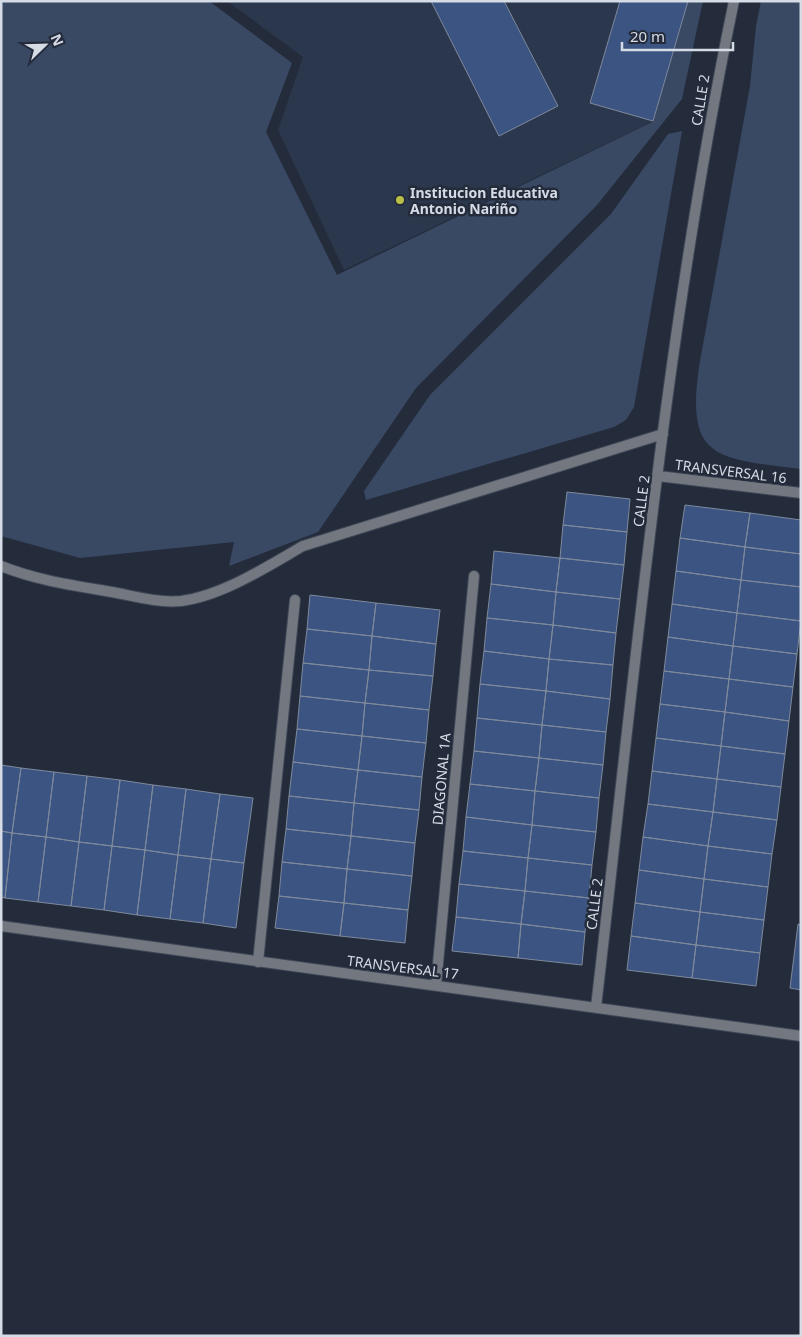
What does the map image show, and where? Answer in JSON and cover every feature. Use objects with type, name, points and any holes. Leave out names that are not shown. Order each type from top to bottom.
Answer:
[{"type":"street","name":"CALLE 2","points":[[596,1008],[666,398],[718,78],[734,1]]},
{"type":"street","points":[[1,566],[24,576],[152,600],[181,601],[211,593],[257,573],[303,546],[663,434]]},
{"type":"street","name":"TRANSVERSAL 16","points":[[658,476],[801,493]]},
{"type":"street","name":"DIAGONAL 1A","points":[[436,985],[474,576]]},
{"type":"street","points":[[258,962],[295,600]]},
{"type":"street","name":"TRANSVERSAL 17","points":[[1,926],[801,1036]]},
{"type":"shaded area","points":[[1,1],[209,1],[292,63],[266,132],[337,275],[652,122],[688,1],[703,1],[682,99],[597,205],[416,388],[318,532],[229,566],[234,542],[80,558],[1,536]]},
{"type":"shaded area","name":"Institucion Educativa Antonio Nariño","points":[[227,1],[688,1],[653,121],[344,270],[278,130],[303,57]]},
{"type":"shaded area","points":[[761,1],[801,1],[801,469],[747,462],[727,456],[713,448],[703,436],[697,419],[696,394],[700,361],[750,86],[756,26]]},
{"type":"shaded area","points":[[682,131],[634,407],[626,420],[614,427],[366,500],[364,491],[430,395],[611,214],[668,134]]},
{"type":"building","points":[[431,1],[504,1],[558,106],[499,136]]},
{"type":"building","points":[[620,1],[688,1],[653,121],[590,103]]},
{"type":"building","points":[[567,492],[630,499],[627,532],[563,525]]},
{"type":"building","points":[[685,505],[750,513],[745,547],[680,538]]},
{"type":"building","points":[[750,513],[801,520],[801,554],[745,547]]},
{"type":"building","points":[[563,525],[627,532],[624,565],[560,558]]},
{"type":"building","points":[[680,538],[745,547],[741,580],[676,571]]},
{"type":"building","points":[[745,547],[801,554],[801,587],[741,580]]},
{"type":"building","points":[[494,551],[560,558],[556,592],[491,584]]},
{"type":"building","points":[[560,558],[624,565],[620,599],[556,592]]},
{"type":"building","points":[[676,571],[741,580],[737,613],[672,604]]},
{"type":"building","points":[[741,580],[801,587],[801,621],[737,613]]},
{"type":"building","points":[[491,584],[556,592],[553,625],[487,618]]},
{"type":"building","points":[[556,592],[620,599],[616,633],[553,625]]},
{"type":"building","points":[[310,595],[376,603],[372,636],[307,629]]},
{"type":"building","points":[[376,603],[440,610],[436,644],[372,636]]},
{"type":"building","points":[[672,604],[737,613],[733,646],[668,637]]},
{"type":"building","points":[[737,613],[801,621],[797,654],[733,646]]},
{"type":"building","points":[[487,618],[553,625],[549,659],[484,651]]},
{"type":"building","points":[[553,625],[616,633],[613,665],[549,659]]},
{"type":"building","points":[[307,629],[372,636],[369,670],[303,663]]},
{"type":"building","points":[[372,636],[436,644],[433,676],[369,670]]},
{"type":"building","points":[[668,637],[733,646],[729,679],[664,671]]},
{"type":"building","points":[[733,646],[797,654],[793,687],[729,679]]},
{"type":"building","points":[[484,651],[549,659],[546,691],[480,684]]},
{"type":"building","points":[[549,659],[613,665],[610,699],[546,691]]},
{"type":"building","points":[[303,663],[369,670],[365,703],[300,696]]},
{"type":"building","points":[[369,670],[433,676],[429,710],[365,703]]},
{"type":"building","points":[[664,671],[729,679],[725,712],[660,704]]},
{"type":"building","points":[[729,679],[793,687],[789,721],[725,712]]},
{"type":"building","points":[[480,684],[546,691],[542,725],[477,718]]},
{"type":"building","points":[[546,691],[610,699],[606,732],[542,725]]},
{"type":"building","points":[[300,696],[365,703],[362,736],[297,729]]},
{"type":"building","points":[[365,703],[429,710],[426,743],[362,736]]},
{"type":"building","points":[[660,704],[725,712],[721,746],[656,738]]},
{"type":"building","points":[[725,712],[789,721],[785,754],[721,746]]},
{"type":"building","points":[[477,718],[542,725],[539,758],[474,751]]},
{"type":"building","points":[[542,725],[606,732],[603,765],[539,758]]},
{"type":"building","points":[[297,729],[362,736],[358,770],[293,762]]},
{"type":"building","points":[[362,736],[426,743],[422,777],[358,770]]},
{"type":"building","points":[[656,738],[721,746],[717,779],[652,771]]},
{"type":"building","points":[[721,746],[785,754],[781,787],[717,779]]},
{"type":"building","points":[[474,751],[539,758],[535,791],[470,784]]},
{"type":"building","points":[[539,758],[603,765],[599,798],[535,791]]},
{"type":"building","points":[[293,762],[358,770],[354,803],[289,796]]},
{"type":"building","points":[[1,765],[21,768],[12,833],[1,831]]},
{"type":"building","points":[[21,768],[54,772],[46,837],[12,833]]},
{"type":"building","points":[[358,770],[422,777],[419,810],[354,803]]},
{"type":"building","points":[[652,771],[717,779],[713,812],[648,804]]},
{"type":"building","points":[[54,772],[87,776],[79,842],[46,837]]},
{"type":"building","points":[[87,776],[120,780],[112,846],[79,842]]},
{"type":"building","points":[[717,779],[781,787],[777,820],[713,812]]},
{"type":"building","points":[[120,780],[153,785],[145,850],[112,846]]},
{"type":"building","points":[[470,784],[535,791],[532,825],[466,817]]},
{"type":"building","points":[[153,785],[186,789],[178,855],[145,850]]},
{"type":"building","points":[[186,789],[220,794],[211,859],[178,855]]},
{"type":"building","points":[[535,791],[599,798],[596,832],[532,825]]},
{"type":"building","points":[[220,794],[253,798],[244,863],[211,859]]},
{"type":"building","points":[[289,796],[354,803],[351,836],[286,829]]},
{"type":"building","points":[[354,803],[419,810],[415,843],[351,836]]},
{"type":"building","points":[[648,804],[713,812],[708,846],[643,837]]},
{"type":"building","points":[[713,812],[777,820],[772,854],[708,846]]},
{"type":"building","points":[[466,817],[532,825],[528,858],[463,851]]},
{"type":"building","points":[[532,825],[596,832],[592,865],[528,858]]},
{"type":"building","points":[[286,829],[351,836],[347,869],[282,862]]},
{"type":"building","points":[[1,831],[12,833],[5,898],[1,897]]},
{"type":"building","points":[[12,833],[46,837],[38,902],[5,898]]},
{"type":"building","points":[[351,836],[415,843],[412,876],[347,869]]},
{"type":"building","points":[[46,837],[79,842],[71,906],[38,902]]},
{"type":"building","points":[[643,837],[708,846],[704,879],[639,870]]},
{"type":"building","points":[[79,842],[112,846],[104,910],[71,906]]},
{"type":"building","points":[[112,846],[145,850],[137,915],[104,910]]},
{"type":"building","points":[[708,846],[772,854],[768,887],[704,879]]},
{"type":"building","points":[[145,850],[178,855],[170,919],[137,915]]},
{"type":"building","points":[[463,851],[528,858],[525,891],[459,884]]},
{"type":"building","points":[[178,855],[211,859],[203,923],[170,919]]},
{"type":"building","points":[[528,858],[592,865],[589,898],[525,891]]},
{"type":"building","points":[[211,859],[244,863],[236,928],[203,923]]},
{"type":"building","points":[[282,862],[347,869],[344,903],[279,896]]},
{"type":"building","points":[[347,869],[412,876],[408,910],[344,903]]},
{"type":"building","points":[[639,870],[704,879],[700,912],[635,903]]},
{"type":"building","points":[[704,879],[768,887],[764,920],[700,912]]},
{"type":"building","points":[[459,884],[525,891],[521,924],[456,917]]},
{"type":"building","points":[[525,891],[589,898],[585,932],[521,924]]},
{"type":"building","points":[[279,896],[344,903],[340,936],[275,928]]},
{"type":"building","points":[[344,903],[408,910],[405,943],[340,936]]},
{"type":"building","points":[[635,903],[700,912],[696,945],[631,936]]},
{"type":"building","points":[[700,912],[764,920],[760,953],[696,945]]},
{"type":"building","points":[[456,917],[521,924],[518,958],[452,951]]},
{"type":"building","points":[[521,924],[585,932],[582,965],[518,958]]},
{"type":"building","points":[[798,924],[801,925],[801,990],[790,988]]},
{"type":"building","points":[[631,936],[696,945],[692,978],[627,970]]},
{"type":"building","points":[[696,945],[760,953],[756,986],[692,978]]},
{"type":"place","name":"Institucion Educativa Antonio Nariño","points":[[400,200]]}]
